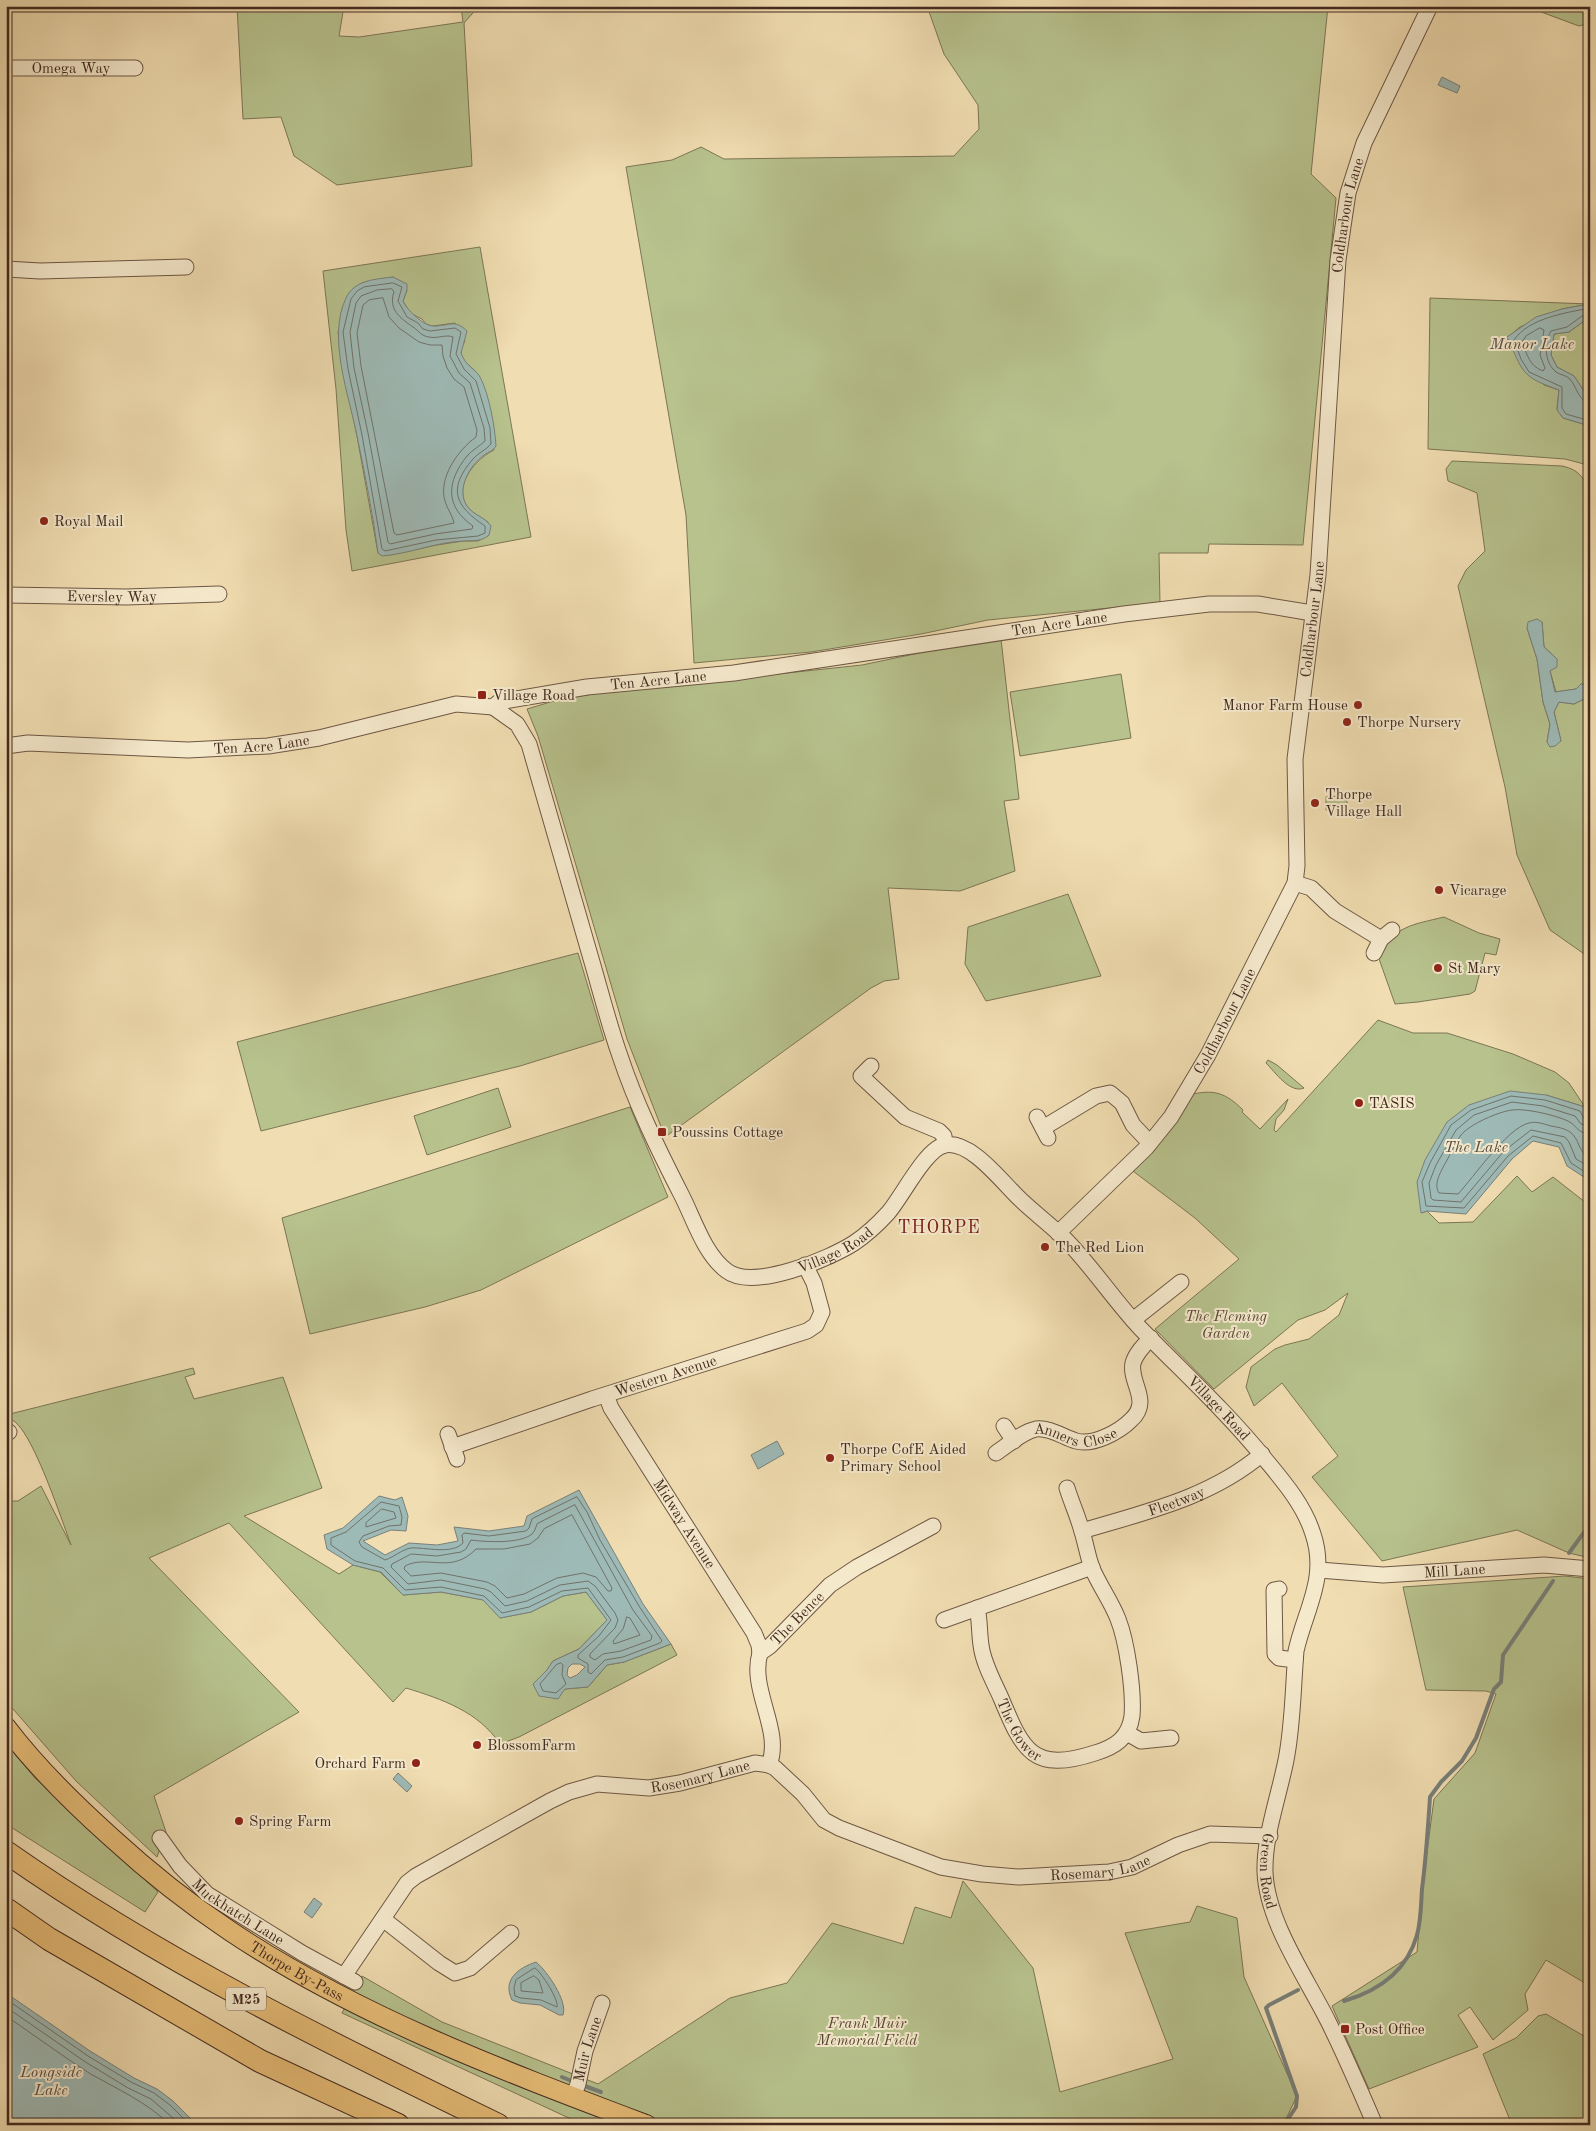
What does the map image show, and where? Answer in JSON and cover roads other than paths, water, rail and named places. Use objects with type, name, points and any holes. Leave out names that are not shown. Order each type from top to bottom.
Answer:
[{"type":"highway","name":"M25","points":[[6,1852],[56,1887],[208,1978],[346,2052],[498,2125]]},
{"type":"highway","points":[[6,1909],[49,1939],[260,2061],[398,2125]]},
{"type":"main road","name":"Thorpe By-Pass","points":[[6,1727],[77,1807],[146,1868],[229,1930],[320,1985],[379,2015],[508,2071],[646,2125]]},
{"type":"street","name":"Coldharbour Lane","points":[[1058,1233],[1150,1143],[1171,1117],[1208,1055],[1295,883],[1297,866],[1295,759],[1318,575],[1338,260],[1348,193],[1364,143],[1430,6]]},
{"type":"street","name":"Omega Way","points":[[6,68],[135,68]]},
{"type":"street","points":[[6,269],[40,271],[186,267]]},
{"type":"street","name":"Eversley Way","points":[[6,595],[126,598],[219,594]]},
{"type":"street","name":"Ten Acre Lane","points":[[6,746],[28,743],[188,750],[260,746],[319,738],[456,704],[493,707],[500,702],[586,687],[734,673],[1124,614],[1209,604],[1258,604],[1312,613]]},
{"type":"street","name":"Village Road","points":[[493,707],[517,724],[529,744],[620,1058],[667,1169],[710,1252],[725,1270],[740,1278],[762,1278],[805,1265],[851,1245],[887,1214],[932,1151],[945,1145],[955,1146],[976,1156],[1018,1198],[1069,1243],[1133,1320],[1200,1387],[1262,1454],[1298,1501],[1313,1533],[1319,1555],[1319,1570]]},
{"type":"street","points":[[1295,883],[1310,888],[1335,911],[1386,934],[1374,953]]},
{"type":"street","points":[[871,1066],[861,1076],[905,1117],[939,1131],[944,1136],[945,1145]]},
{"type":"street","points":[[1043,1128],[1096,1096],[1110,1093],[1122,1103],[1133,1125],[1150,1143]]},
{"type":"street","name":"Western Avenue","points":[[452,1447],[606,1395],[800,1334],[813,1328],[821,1317],[821,1304],[809,1270],[805,1265]]},
{"type":"street","points":[[1133,1320],[1181,1282]]},
{"type":"street","name":"Anners Close","points":[[996,1453],[1034,1429],[1044,1429],[1084,1443],[1105,1436],[1124,1426],[1138,1412],[1140,1403],[1138,1388],[1132,1373],[1133,1361],[1151,1338]]},
{"type":"street","name":"Midway Avenue","points":[[606,1395],[611,1408],[754,1632],[760,1653]]},
{"type":"street","name":"Anners Close","points":[[1004,1426],[1014,1441]]},
{"type":"street","name":"Fleetway","points":[[1082,1531],[1180,1502],[1206,1490],[1247,1466],[1262,1454]]},
{"type":"street","points":[[1067,1488],[1092,1567],[1118,1619],[1126,1645],[1132,1716],[1127,1733],[1141,1741],[1171,1738]]},
{"type":"street","name":"The Bence","points":[[769,1765],[773,1746],[756,1670],[760,1653],[770,1646],[830,1585],[857,1567],[933,1526]]},
{"type":"street","name":"Mill Lane","points":[[1319,1570],[1383,1575],[1544,1565],[1590,1569]]},
{"type":"street","points":[[944,1620],[1092,1567]]},
{"type":"street","name":"Green Road","points":[[1319,1570],[1314,1596],[1300,1634],[1295,1660],[1286,1759],[1270,1836],[1265,1872],[1274,1910],[1298,1966],[1328,2020],[1375,2125]]},
{"type":"street","points":[[1279,1589],[1274,1590],[1275,1654],[1279,1658],[1295,1660]]},
{"type":"street","name":"The Gower","points":[[977,1608],[980,1619],[981,1647],[1012,1724],[1022,1743],[1031,1753],[1045,1760],[1080,1758],[1115,1745],[1127,1733]]},
{"type":"street","name":"Rosemary Lane","points":[[350,1979],[383,1919],[407,1883],[416,1876],[569,1792],[597,1784],[649,1788],[680,1783],[755,1763],[769,1765],[787,1777],[824,1820],[830,1824],[941,1866],[982,1874],[1018,1877],[1109,1872],[1132,1867],[1178,1845],[1210,1834],[1270,1836]]},
{"type":"street","name":"Muckhatch Lane","points":[[160,1838],[180,1866],[207,1894],[302,1953],[350,1979]]},
{"type":"street","points":[[383,1919],[439,1963],[455,1973],[470,1968],[510,1933]]},
{"type":"street","name":"Muir Lane","points":[[573,2097],[585,2052],[602,2003]]},
{"type":"water","points":[[1442,77],[1460,86],[1457,93],[1438,85]]},
{"type":"water","points":[[393,277],[407,284],[403,301],[420,320],[433,326],[454,324],[467,331],[461,353],[466,362],[478,374],[483,384],[491,411],[496,446],[473,465],[466,479],[463,493],[467,506],[491,526],[489,535],[480,540],[443,543],[382,556],[378,553],[366,480],[341,366],[339,330],[341,313],[346,298],[354,287],[366,282]]},
{"type":"water","name":"Manor Lake","points":[[1590,297],[1590,321],[1584,321],[1569,332],[1554,334],[1551,355],[1557,367],[1574,376],[1590,400],[1590,426],[1563,418],[1557,410],[1559,390],[1537,381],[1525,372],[1507,337],[1536,317],[1562,309],[1589,304]]},
{"type":"water","points":[[1537,619],[1542,622],[1544,647],[1557,659],[1557,667],[1550,671],[1555,692],[1576,689],[1581,684],[1590,685],[1590,696],[1574,704],[1559,702],[1554,712],[1561,741],[1555,746],[1550,747],[1547,742],[1550,724],[1543,702],[1537,659],[1527,628],[1528,622]]},
{"type":"water","name":"The Lake","points":[[1510,1091],[1546,1095],[1585,1107],[1590,1122],[1590,1181],[1567,1166],[1559,1147],[1533,1141],[1512,1159],[1466,1214],[1427,1211],[1421,1213],[1417,1182],[1425,1160],[1447,1122],[1469,1105]]},
{"type":"water","points":[[777,1441],[784,1454],[758,1469],[751,1455]]},
{"type":"water","points":[[579,1490],[643,1604],[671,1644],[624,1662],[607,1665],[588,1687],[565,1689],[558,1699],[539,1696],[533,1684],[553,1661],[579,1649],[607,1620],[586,1592],[563,1596],[531,1612],[500,1618],[483,1600],[441,1592],[403,1595],[381,1572],[353,1565],[327,1549],[324,1535],[343,1528],[379,1496],[395,1500],[402,1497],[408,1516],[406,1531],[391,1530],[363,1541],[385,1555],[409,1543],[437,1545],[458,1541],[454,1527],[489,1531],[524,1526],[527,1516]],"holes":[[[572,1664],[580,1664],[585,1667],[577,1675],[570,1678],[567,1675],[568,1668]]]},
{"type":"water","points":[[398,1773],[412,1786],[407,1792],[393,1779]]},
{"type":"water","points":[[314,1898],[322,1904],[312,1918],[304,1912]]},
{"type":"water","points":[[536,1962],[546,1972],[560,1994],[564,2009],[563,2015],[559,2015],[540,2005],[520,2003],[512,2000],[509,1993],[510,1981],[518,1971]]},
{"type":"water","name":"Longside Lake","points":[[6,1993],[90,2051],[134,2078],[157,2089],[173,2101],[197,2125],[6,2125]]},
{"type":"waterway","points":[[1569,1553],[1590,1524]]},
{"type":"waterway","points":[[1344,2001],[1368,1992],[1390,1978],[1406,1959],[1412,1948],[1420,1918],[1430,1797],[1441,1782],[1462,1761],[1476,1738],[1494,1689],[1501,1682],[1503,1655],[1553,1581]]},
{"type":"waterway","points":[[1284,2125],[1296,2107],[1297,2096],[1266,2008],[1298,1990]]},
{"type":"waterway","points":[[562,2077],[574,2082]]},
{"type":"waterway","points":[[582,2085],[601,2092]]},
{"type":"place","name":"Royal Mail","points":[[44,521]]},
{"type":"place","name":"Village Road","points":[[482,695]]},
{"type":"place","name":"Manor Farm House","points":[[1358,705]]},
{"type":"place","name":"Thorpe Nursery","points":[[1347,722]]},
{"type":"place","name":"Thorpe Village Hall","points":[[1315,803]]},
{"type":"place","name":"Vicarage","points":[[1439,890]]},
{"type":"place","name":"St Mary","points":[[1438,968]]},
{"type":"place","name":"TASIS","points":[[1359,1103]]},
{"type":"place","name":"Poussins Cottage","points":[[662,1132]]},
{"type":"place","name":"The Red Lion","points":[[1045,1247]]},
{"type":"place","name":"Thorpe CofE Aided Primary School","points":[[830,1458]]},
{"type":"place","name":"BlossomFarm","points":[[477,1745]]},
{"type":"place","name":"Orchard Farm","points":[[416,1763]]},
{"type":"place","name":"Spring Farm","points":[[239,1821]]},
{"type":"place","name":"Post Office","points":[[1345,2029]]},
{"type":"district","name":"THORPE","points":[[939,1227]]},
{"type":"park label","name":"The Fleming Garden","points":[[1226,1324]]},
{"type":"park label","name":"Frank Muir Memorial Field","points":[[867,2032]]}]
